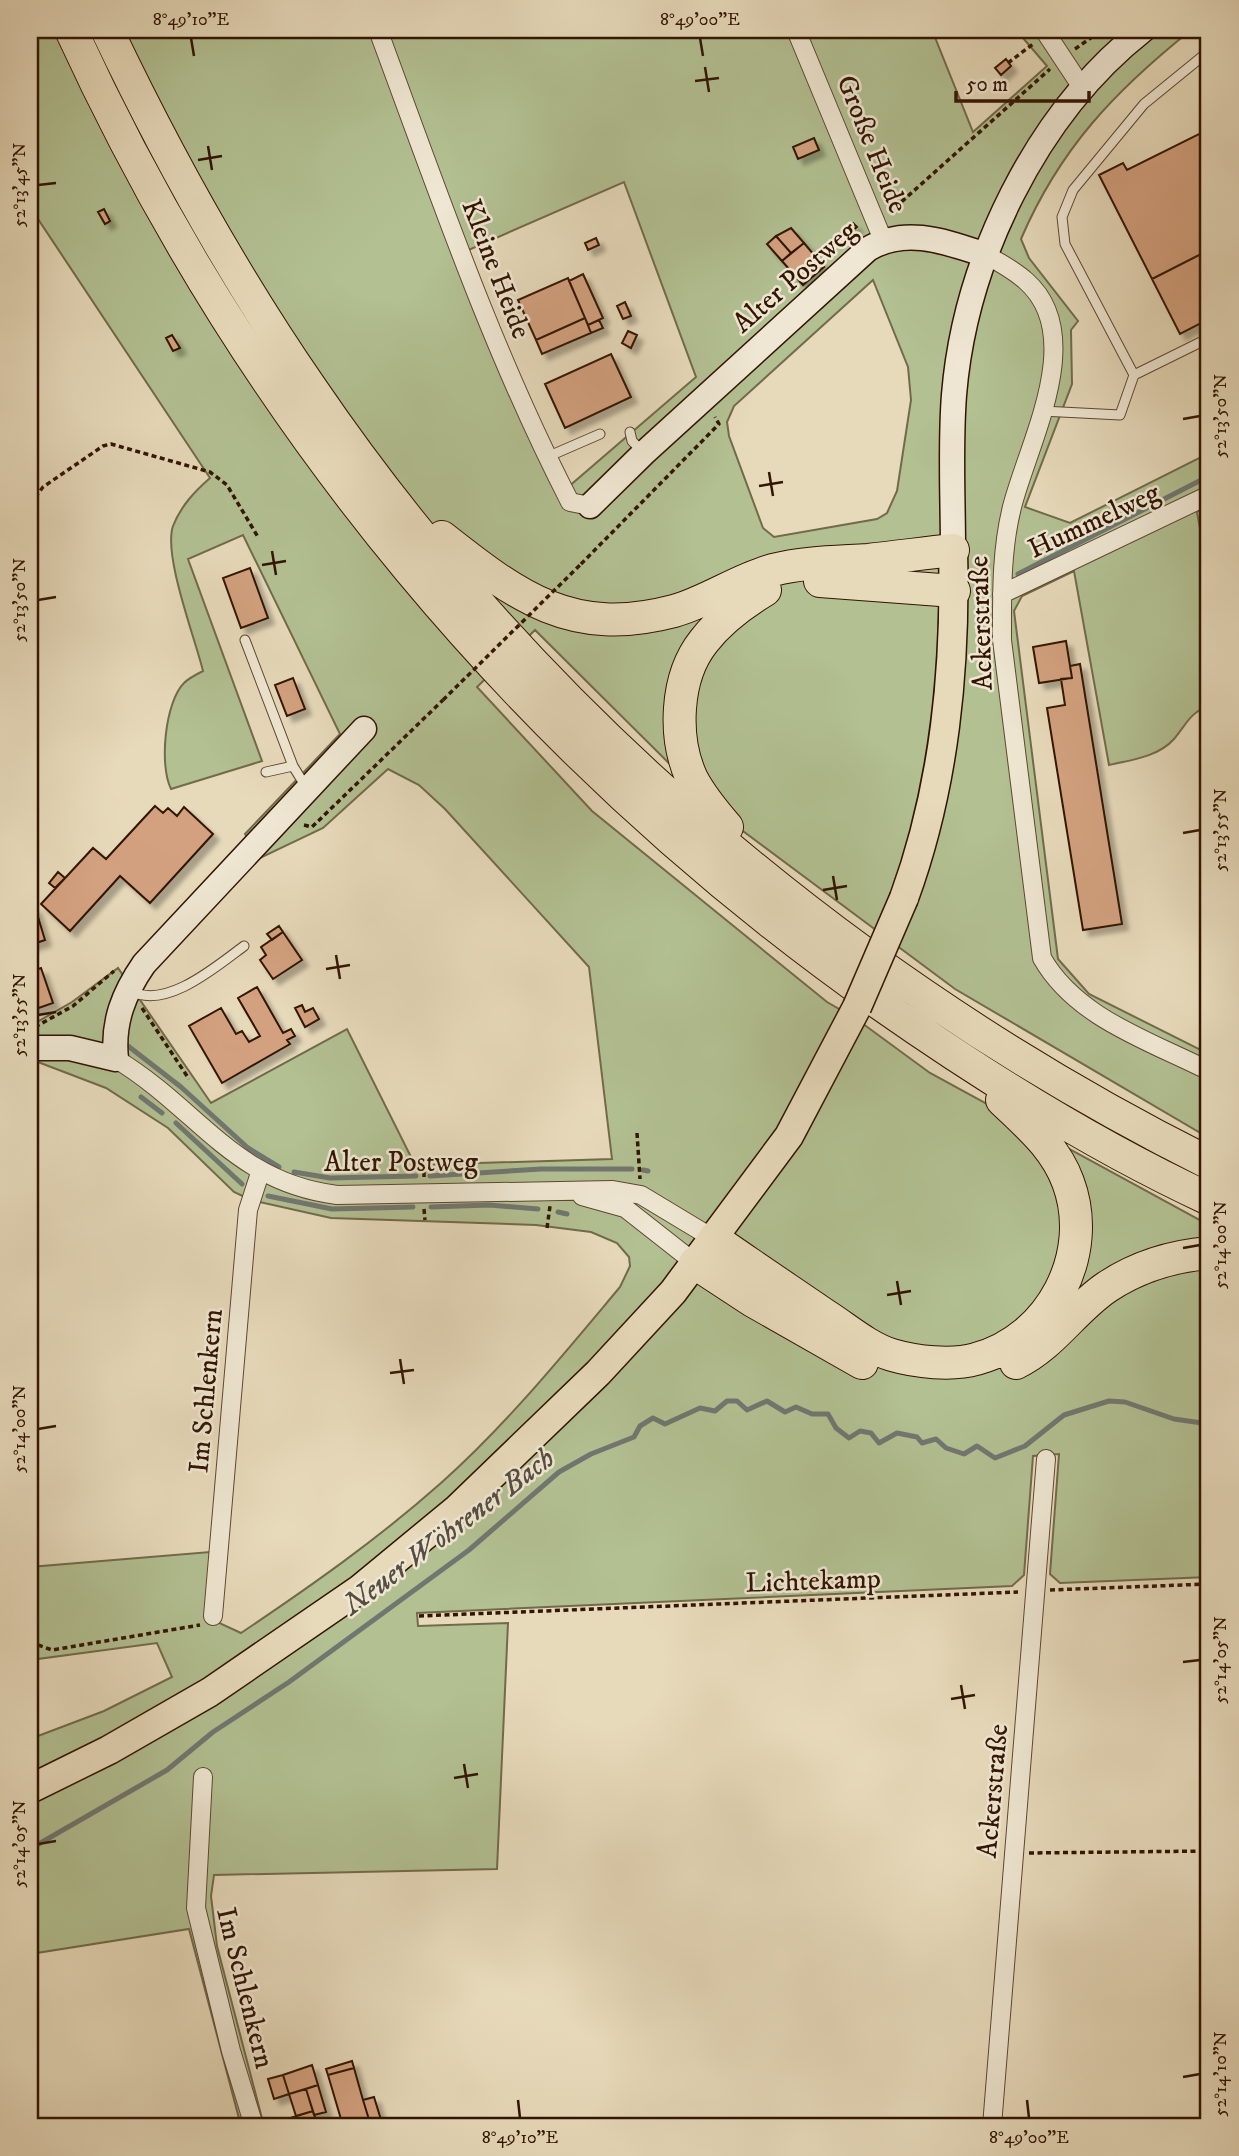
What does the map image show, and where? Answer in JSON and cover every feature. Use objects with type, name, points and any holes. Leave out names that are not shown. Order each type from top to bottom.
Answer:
[{"type":"highway","points":[[71,30],[105,104],[160,207],[232,329],[297,425],[424,590],[537,713],[609,785],[710,876],[794,943],[961,1060],[1068,1125],[1209,1199]]},
{"type":"highway","points":[[107,30],[177,169],[240,276],[312,389],[393,499],[487,612],[557,688],[635,764],[801,907],[934,1003],[1093,1101],[1209,1163]]},
{"type":"highway","points":[[393,499],[506,587],[550,609],[598,619],[636,618],[674,611],[769,571],[796,565],[953,550]]},
{"type":"highway","points":[[777,886],[710,807],[692,778],[681,739],[681,695],[688,671],[702,642],[732,611],[765,590],[806,581],[856,581],[954,591]]},
{"type":"highway","points":[[704,1251],[891,1354],[948,1362],[976,1359],[1028,1333],[1057,1299],[1070,1267],[1077,1226],[1069,1184],[1051,1146],[961,1060]]},
{"type":"highway","points":[[704,1251],[753,1301],[860,1362],[928,1382],[963,1381],[995,1374],[1029,1357],[1107,1287],[1164,1262],[1185,1255],[1209,1253]]},
{"type":"main road","points":[[30,1789],[109,1750],[210,1692],[360,1589],[457,1509],[580,1391],[638,1332],[704,1251],[789,1136],[827,1069],[877,964],[920,853],[943,747],[953,668],[953,550]]},
{"type":"street","name":"Kleine Heide","points":[[378,30],[491,322],[547,457],[570,502],[590,506]]},
{"type":"street","name":"Große Heide","points":[[796,30],[880,231]]},
{"type":"street","points":[[953,550],[954,394],[966,316],[986,254],[1013,194],[1037,151],[1083,89],[1141,30]]},
{"type":"street","points":[[1045,32],[1083,89]]},
{"type":"street","name":"Alter Postweg","points":[[590,506],[643,453],[849,265],[880,231],[937,239],[986,254]]},
{"type":"street","name":"Ackerstraße","points":[[986,254],[1027,281],[1049,318],[1055,358],[1042,411],[1012,506],[1004,544],[1002,594],[1002,640],[1042,958],[1054,978],[1083,1006],[1209,1071]]},
{"type":"street","name":"Hummelweg","points":[[1002,594],[1206,497]]},
{"type":"street","points":[[116,1059],[114,1038],[128,987],[144,964],[310,790],[364,729]]},
{"type":"street","name":"Alter Postweg","points":[[30,1048],[70,1048],[116,1059],[174,1099],[216,1140],[260,1173],[307,1192],[337,1195],[613,1190],[641,1195],[704,1251]]},
{"type":"street","name":"Im Schlenkern","points":[[214,1616],[248,1210],[260,1173]]},
{"type":"street","name":"Alter Postweg","points":[[562,1191],[625,1208],[704,1251]]},
{"type":"street","name":"Ackerstraße","points":[[992,2126],[1046,1459]]},
{"type":"street","name":"Im Schlenkern","points":[[203,1777],[196,1908],[231,2051],[254,2126]]},
{"type":"lane","points":[[1134,375],[1065,244],[1062,217],[1073,190],[1144,104],[1209,51]]},
{"type":"lane","points":[[1042,411],[1120,415],[1134,375],[1209,338]]},
{"type":"lane","points":[[630,432],[632,441],[643,453]]},
{"type":"lane","points":[[547,457],[600,434]]},
{"type":"lane","points":[[1206,497],[1209,536]]},
{"type":"lane","points":[[245,640],[293,766],[300,782],[310,790]]},
{"type":"lane","points":[[266,772],[293,766]]},
{"type":"lane","points":[[128,987],[132,993],[145,996],[193,984],[244,946]]},
{"type":"path","points":[[880,231],[1062,59],[1102,30]]},
{"type":"path","points":[[1008,63],[1045,32]]},
{"type":"path","points":[[1205,118],[1209,123]]},
{"type":"path","points":[[286,815],[293,821],[312,827],[582,564],[719,424]]},
{"type":"path","points":[[30,504],[43,487],[103,446],[111,444],[210,472],[232,491],[258,537]]},
{"type":"path","points":[[128,987],[190,1079]]},
{"type":"path","points":[[30,1029],[74,1006]]},
{"type":"path","points":[[638,1133],[641,1195]]},
{"type":"path","name":"Lichtekamp","points":[[419,1616],[1209,1584]]},
{"type":"path","points":[[30,1642],[52,1650],[196,1627],[214,1616]]},
{"type":"path","points":[[1014,1853],[1209,1852]]},
{"type":"green space","points":[[30,30],[932,30],[973,132],[1047,66],[1023,38],[1040,30],[1191,30],[1138,76],[1092,123],[1053,177],[1021,239],[1029,258],[1078,321],[1071,330],[1072,384],[1025,507],[1070,523],[1209,453],[1209,506],[1197,512],[1209,578],[1209,706],[1193,715],[1174,739],[1160,750],[1144,757],[1109,765],[1074,571],[1022,596],[1014,611],[1058,959],[1089,994],[1209,1054],[1209,1138],[955,989],[720,814],[535,630],[477,687],[592,811],[827,1002],[855,1018],[930,1073],[1209,1225],[1209,1577],[1060,1583],[1050,1574],[1059,1454],[1033,1456],[1024,1575],[1012,1586],[417,1613],[418,1626],[508,1623],[497,1869],[214,1875],[211,1896],[217,1946],[264,2126],[241,2126],[189,1929],[30,1954],[30,1739],[104,1711],[172,1677],[157,1643],[30,1660],[30,1567],[222,1551],[217,1622],[241,1633],[368,1543],[441,1483],[489,1437],[620,1287],[630,1266],[629,1257],[617,1243],[591,1232],[536,1225],[331,1218],[251,1200],[234,1192],[168,1128],[106,1088],[30,1059],[30,1026],[72,1002],[118,968],[211,1103],[347,1029],[415,1165],[612,1159],[589,967],[445,809],[419,785],[388,769],[323,828],[258,859],[245,834],[340,734],[243,535],[188,559],[262,761],[171,789],[165,765],[165,750],[172,704],[184,683],[203,671],[181,597],[171,539],[173,526],[180,512],[193,494],[210,478],[30,207]],"holes":[[[624,182],[696,377],[560,494],[457,255]],[[873,280],[908,367],[911,400],[897,491],[887,513],[877,519],[774,537],[763,528],[729,436],[727,422],[734,406]]]},
{"type":"building","points":[[1006,59],[1011,66],[1001,75],[995,68]]},
{"type":"building","points":[[1209,129],[1209,250],[1152,279],[1099,175],[1123,163],[1127,170]]},
{"type":"building","points":[[814,138],[819,150],[798,159],[793,147]]},
{"type":"building","points":[[104,209],[110,221],[105,224],[98,212]]},
{"type":"building","points":[[853,223],[857,227],[845,237],[841,233]]},
{"type":"building","points":[[791,228],[804,243],[791,253],[776,236]]},
{"type":"building","points":[[776,236],[791,253],[782,261],[767,244]]},
{"type":"building","points":[[596,238],[599,245],[588,250],[585,243]]},
{"type":"building","points":[[804,243],[824,267],[803,285],[782,261]]},
{"type":"building","points":[[1209,250],[1209,319],[1180,334],[1152,279]]},
{"type":"building","points":[[583,274],[603,318],[588,325],[569,281]]},
{"type":"building","points":[[568,278],[585,318],[536,340],[518,300]]},
{"type":"building","points":[[625,302],[631,316],[623,319],[617,306]]},
{"type":"building","points":[[585,318],[591,333],[542,354],[536,340]]},
{"type":"building","points":[[599,320],[603,328],[591,333],[588,325]]},
{"type":"building","points":[[628,331],[637,335],[631,348],[622,343]]},
{"type":"building","points":[[172,335],[180,348],[173,351],[166,338]]},
{"type":"building","points":[[611,354],[631,397],[565,428],[545,384]]},
{"type":"building","points":[[250,568],[268,618],[241,628],[223,578]]},
{"type":"building","points":[[1066,641],[1072,678],[1039,683],[1033,647]]},
{"type":"building","points":[[1080,664],[1122,924],[1083,930],[1047,708],[1065,705],[1061,679],[1072,678],[1070,666]]},
{"type":"building","points":[[293,678],[305,709],[287,716],[275,685]]},
{"type":"building","points":[[155,806],[163,813],[168,808],[177,816],[184,807],[213,834],[150,903],[120,876],[70,931],[41,904],[93,848],[106,859]]},
{"type":"building","points":[[58,872],[65,878],[55,888],[49,883]]},
{"type":"building","points":[[35,907],[45,940],[30,945],[30,908]]},
{"type":"building","points":[[279,926],[283,932],[272,940],[267,934]]},
{"type":"building","points":[[283,932],[302,960],[273,979],[260,960],[266,955],[261,947]]},
{"type":"building","points":[[41,968],[53,1003],[30,1011],[30,972]]},
{"type":"building","points":[[257,987],[283,1033],[291,1029],[295,1036],[287,1040],[290,1044],[222,1083],[189,1026],[221,1008],[236,1034],[242,1031],[249,1042],[260,1036],[238,998]]},
{"type":"building","points":[[302,1005],[305,1012],[313,1008],[319,1019],[305,1027],[295,1008]]},
{"type":"building","points":[[352,2061],[354,2068],[328,2075],[326,2069]]},
{"type":"building","points":[[312,2065],[318,2085],[289,2094],[283,2075]]},
{"type":"building","points":[[354,2068],[371,2126],[343,2126],[328,2075]]},
{"type":"building","points":[[283,2075],[289,2094],[274,2099],[268,2079]]},
{"type":"building","points":[[318,2085],[326,2112],[314,2115],[306,2089]]},
{"type":"building","points":[[306,2089],[313,2111],[296,2116],[289,2094]]},
{"type":"building","points":[[374,2097],[382,2123],[371,2126],[363,2100]]},
{"type":"building","points":[[313,2111],[318,2126],[286,2126],[284,2120]]},
{"type":"waterway","points":[[1018,574],[1209,476]]},
{"type":"waterway","points":[[128,1046],[181,1087],[248,1148],[279,1167]]},
{"type":"waterway","points":[[141,1097],[162,1113]]},
{"type":"waterway","points":[[176,1123],[242,1184]]},
{"type":"waterway","points":[[430,1176],[541,1169],[632,1169]]},
{"type":"waterway","points":[[643,1170],[648,1171]]},
{"type":"waterway","points":[[294,1172],[330,1178],[416,1176]]},
{"type":"waterway","points":[[268,1196],[332,1209],[413,1207]]},
{"type":"waterway","points":[[431,1207],[489,1205],[538,1209]]},
{"type":"waterway","points":[[558,1212],[567,1214]]},
{"type":"waterway","name":"Neuer Wöhrener Bach","points":[[30,1849],[167,1770],[213,1732],[289,1682],[469,1550],[559,1472],[591,1454],[634,1437],[640,1426],[653,1418],[665,1424],[700,1408],[715,1411],[727,1401],[737,1401],[747,1410],[767,1401],[785,1412],[796,1407],[812,1414],[828,1414],[836,1428],[849,1438],[860,1431],[871,1433],[879,1443],[897,1433],[917,1437],[922,1443],[936,1439],[946,1448],[964,1454],[977,1446],[995,1458],[1025,1446],[1064,1415],[1109,1401],[1125,1402],[1174,1419],[1209,1424]]}]
